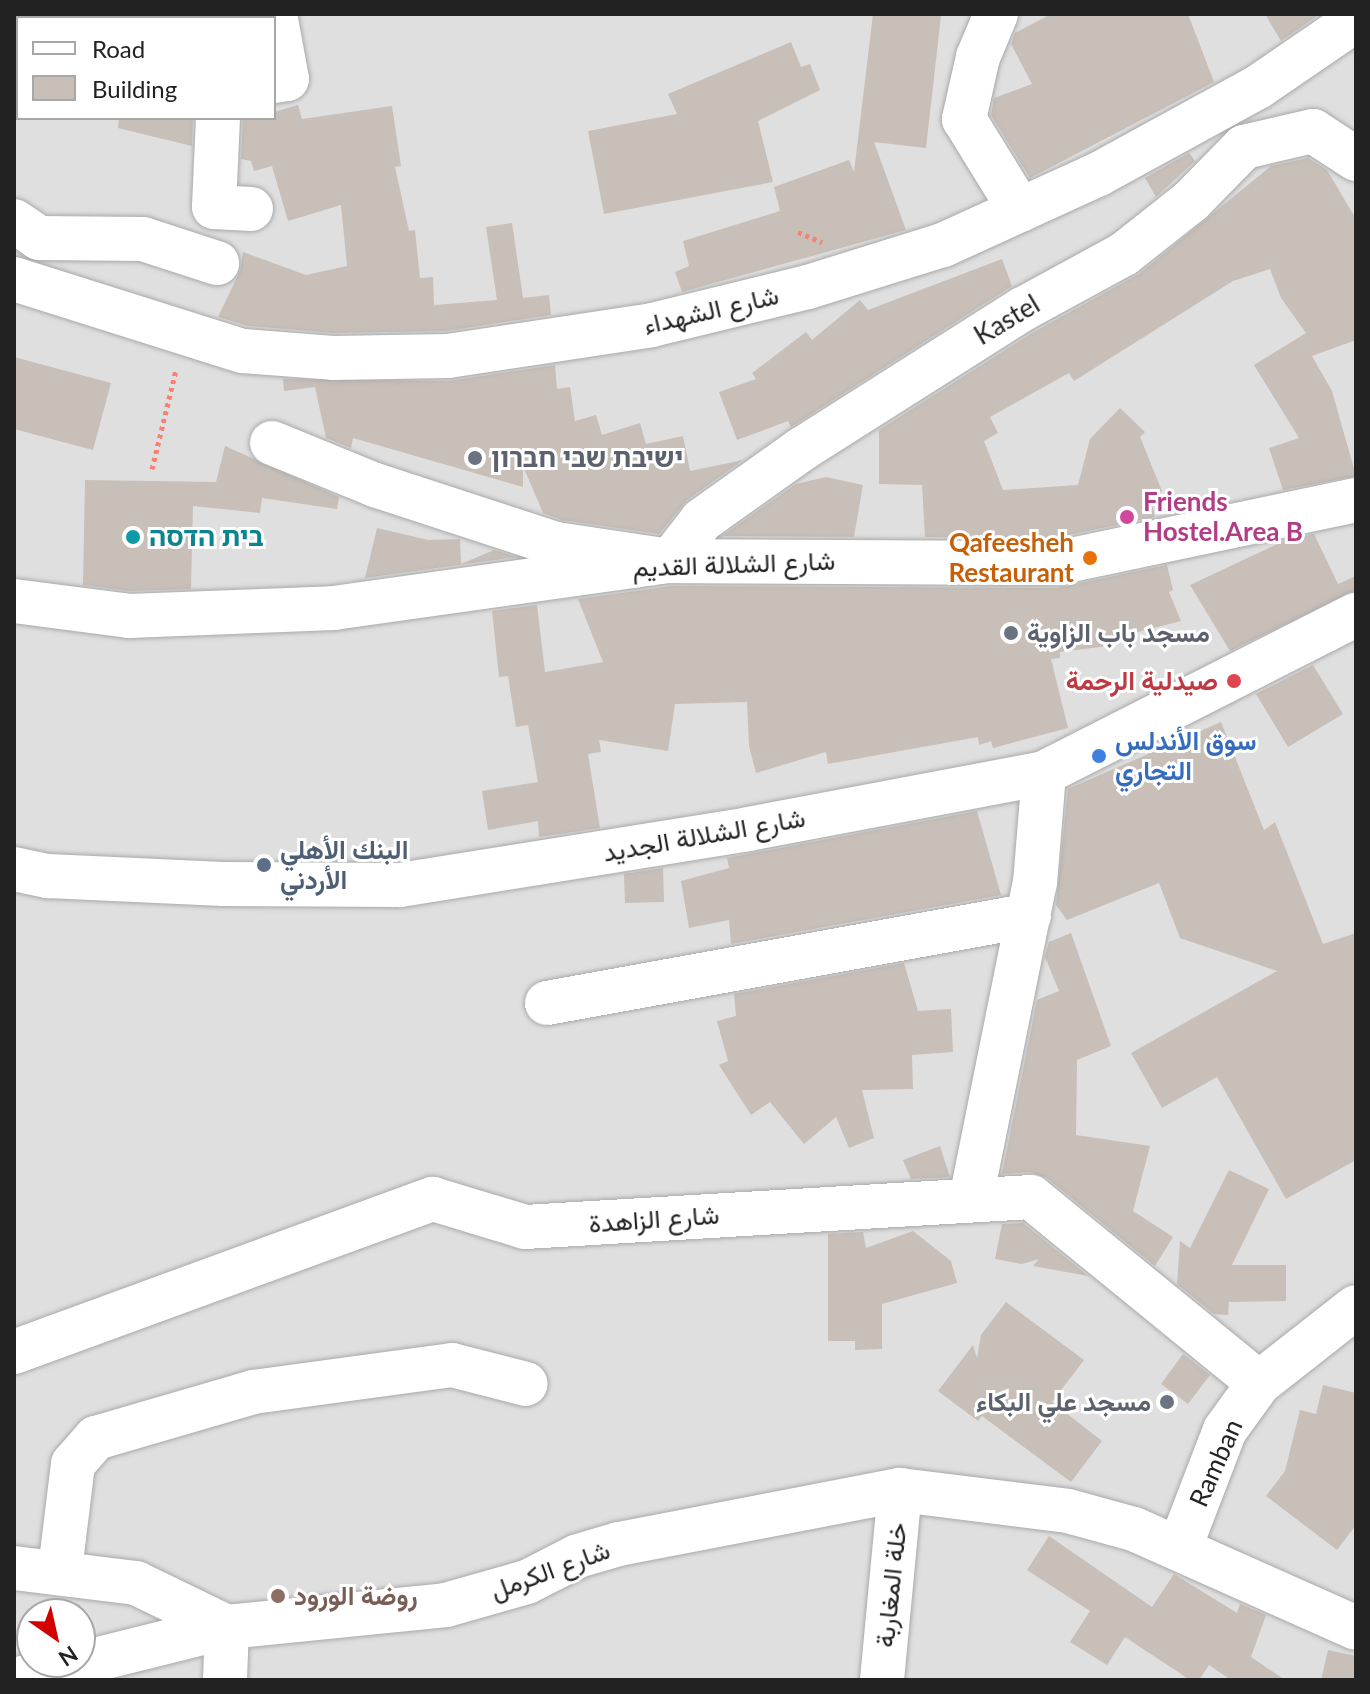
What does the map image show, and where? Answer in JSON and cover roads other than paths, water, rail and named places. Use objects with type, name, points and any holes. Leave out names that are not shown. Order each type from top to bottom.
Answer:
[{"type":"street","points":[[996,14],[978,57],[964,119],[1020,210]]},
{"type":"street","points":[[276,19],[287,79],[276,81]]},
{"type":"street","name":"شارع الشهداء","points":[[14,279],[243,351],[333,358],[479,351],[652,325],[808,287],[943,245],[1099,174],[1300,59],[1356,20]]},
{"type":"street","points":[[218,120],[214,207],[251,209]]},
{"type":"street","name":"Kastel","points":[[670,561],[702,520],[802,449],[1023,309],[1124,254],[1191,201],[1244,147],[1313,131],[1356,159]]},
{"type":"street","points":[[14,221],[39,238],[143,239],[217,263]]},
{"type":"street","points":[[272,443],[375,485],[556,544],[670,561]]},
{"type":"street","name":"شارع الشلالة القديم","points":[[14,601],[129,616],[334,608],[670,561],[1057,563],[1356,500]]},
{"type":"street","name":"شارع الشلالة الجديد","points":[[14,869],[48,876],[207,883],[400,885],[748,829],[1044,773],[1356,615]]},
{"type":"street","points":[[971,1199],[1029,915],[1044,773]]},
{"type":"street","points":[[547,1003],[1029,915]]},
{"type":"street","name":"شارع الزاهدة","points":[[14,1352],[433,1199],[525,1227],[1031,1197],[1259,1383]]},
{"type":"street","name":"Ramban","points":[[1180,1547],[1225,1430],[1259,1383],[1356,1307]]},
{"type":"street","points":[[60,1570],[73,1464],[96,1438],[253,1392],[452,1365],[526,1384]]},
{"type":"street","name":"شارع الكرمل","points":[[14,1680],[227,1627],[446,1605],[527,1582],[578,1556],[619,1544],[900,1490],[1068,1511],[1180,1547],[1356,1628]]},
{"type":"street","name":"خلة المغاربة","points":[[882,1680],[900,1490]]},
{"type":"street","points":[[14,1568],[60,1570],[136,1583],[227,1627],[225,1680]]},
{"type":"place","name":"ישיבת שבי חברון","points":[[475,458]]},
{"type":"place","name":"Friends Hostel.Area B","points":[[1127,517]]},
{"type":"place","name":"בית הדסה","points":[[133,537]]},
{"type":"place","name":"Qafeesheh Restaurant","points":[[1090,558]]},
{"type":"place","name":"مسجد باب الزاوية","points":[[1011,633]]},
{"type":"place","name":"صيدلية الرحمة","points":[[1234,681]]},
{"type":"place","name":"سوق الأندلس التجاري","points":[[1099,756]]},
{"type":"place","name":"البنك الأهلي الأردني","points":[[264,865]]},
{"type":"place","name":"مسجد علي البكاء","points":[[1167,1402]]},
{"type":"place","name":"روضة الورود","points":[[278,1596]]}]
